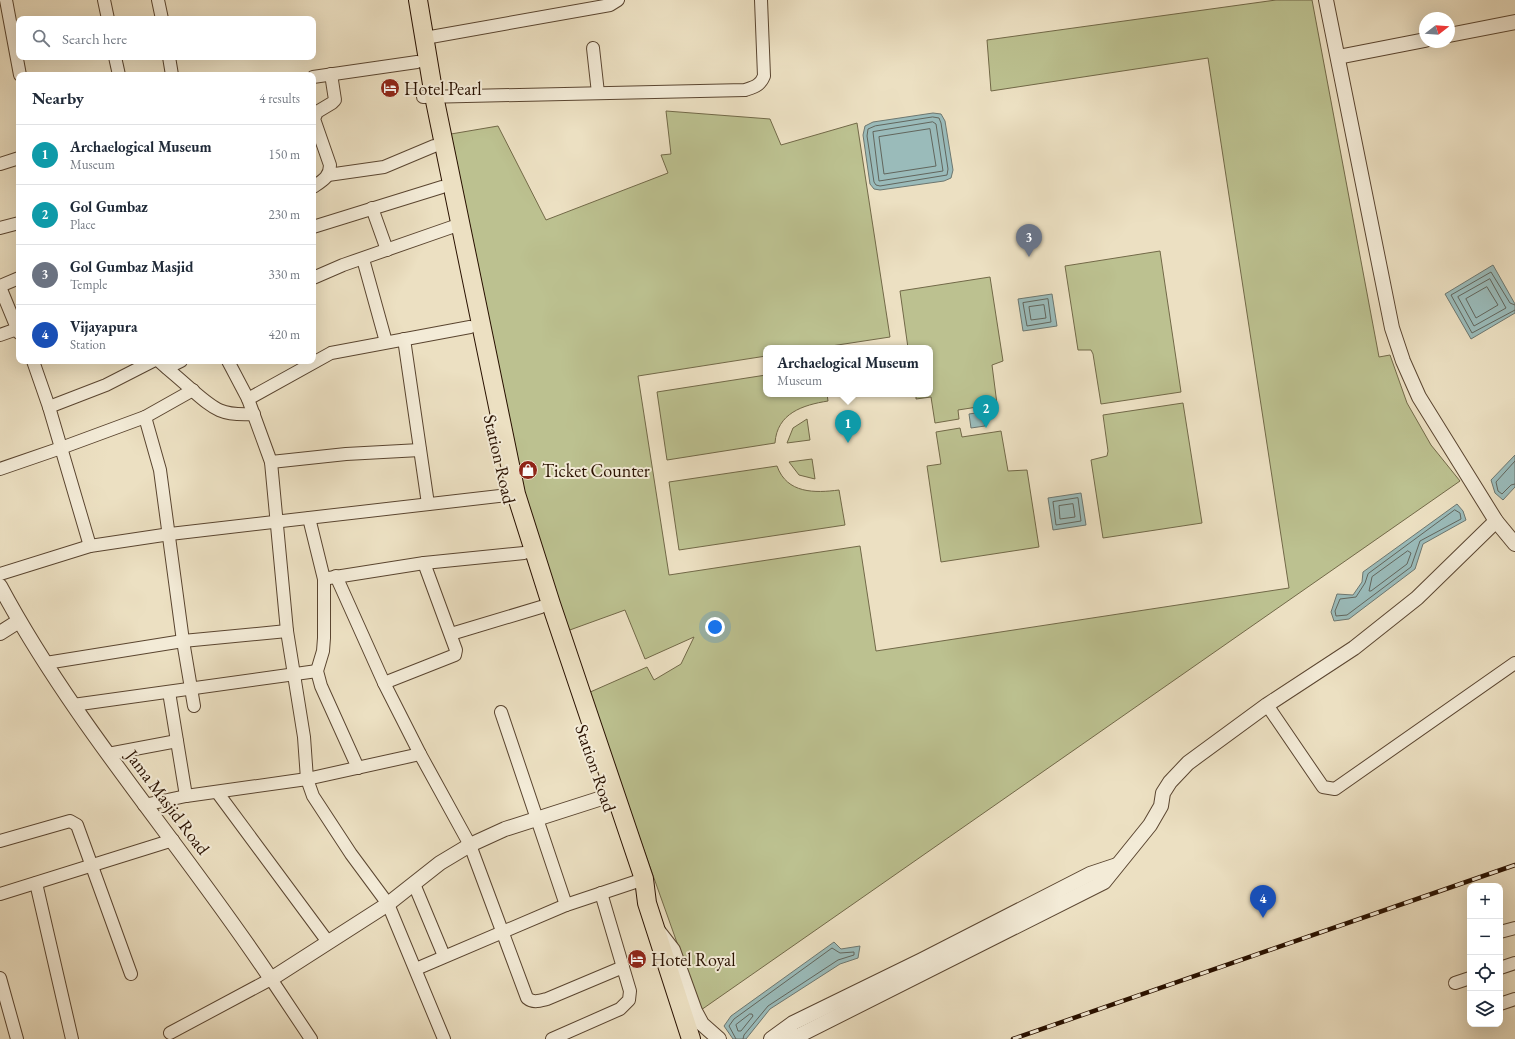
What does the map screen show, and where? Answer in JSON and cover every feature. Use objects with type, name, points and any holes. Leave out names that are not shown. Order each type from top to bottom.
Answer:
[{"type":"main road","name":"Station Road","points":[[406,0],[416,62],[429,96],[524,553],[605,797],[639,881]]},
{"type":"main road","name":"Station Road","points":[[418,0],[425,38],[434,146],[452,227],[470,327],[511,494],[551,604],[691,1039]]},
{"type":"street","points":[[6,0],[16,54]]},
{"type":"street","points":[[104,0],[107,16]]},
{"type":"street","points":[[158,0],[161,16]]},
{"type":"street","points":[[425,38],[610,5],[618,0]]},
{"type":"street","points":[[429,96],[745,90],[756,87],[761,83],[764,76],[761,0]]},
{"type":"street","points":[[1326,0],[1392,328],[1403,361],[1419,397],[1496,521],[1515,544]]},
{"type":"street","points":[[1455,34],[1515,22]]},
{"type":"street","points":[[1338,57],[1419,41]]},
{"type":"street","points":[[593,48],[598,93]]},
{"type":"street","points":[[17,60],[19,72]]},
{"type":"street","points":[[116,60],[118,72]]},
{"type":"street","points":[[170,60],[172,72]]},
{"type":"street","points":[[316,76],[416,62]]},
{"type":"street","points":[[316,114],[317,112],[335,100],[331,74]]},
{"type":"street","points":[[316,125],[330,165],[328,175]]},
{"type":"street","points":[[316,185],[328,175],[384,167],[434,146]]},
{"type":"street","points":[[1,160],[16,158]]},
{"type":"street","points":[[316,226],[442,187]]},
{"type":"street","points":[[372,208],[387,250]]},
{"type":"street","points":[[0,228],[16,224]]},
{"type":"street","points":[[316,277],[343,265],[452,227]]},
{"type":"street","points":[[363,259],[386,342]]},
{"type":"street","points":[[16,279],[0,287],[16,326]]},
{"type":"street","points":[[316,361],[331,353],[470,327]]},
{"type":"street","points":[[0,335],[16,331]]},
{"type":"street","points":[[404,339],[428,504]]},
{"type":"street","points":[[34,364],[50,406],[90,546]]},
{"type":"street","points":[[50,406],[106,386],[146,364]]},
{"type":"street","points":[[163,364],[209,405],[224,412],[238,415],[254,414]]},
{"type":"street","points":[[230,364],[248,399],[271,462],[275,522],[286,631],[304,737],[307,779],[313,796],[351,854],[388,904],[444,1039]]},
{"type":"street","points":[[248,399],[311,364]]},
{"type":"street","points":[[0,468],[61,448],[145,417],[192,390]]},
{"type":"street","points":[[145,417],[160,470],[170,534],[183,641],[194,706]]},
{"type":"street","points":[[271,462],[346,454],[420,450]]},
{"type":"street","points":[[0,574],[90,546],[170,534],[511,494]]},
{"type":"street","points":[[309,518],[324,579],[324,638],[323,651],[317,671],[321,686],[352,756],[353,769]]},
{"type":"street","points":[[786,1039],[800,1035],[1104,882],[1150,825],[1161,806],[1163,793],[1170,782],[1188,763],[1268,705],[1354,648],[1417,598],[1496,521]]},
{"type":"street","points":[[324,579],[424,563],[524,553]]},
{"type":"street","points":[[384,683],[455,655],[456,645],[424,563]]},
{"type":"street","points":[[336,576],[384,683],[420,754],[470,845],[527,998],[531,1001],[546,999],[623,967]]},
{"type":"street","name":"Jama Masjid Road","points":[[0,586],[19,621],[73,705],[144,805],[173,840],[236,927],[311,1039]]},
{"type":"street","points":[[451,634],[541,607]]},
{"type":"street","points":[[0,634],[19,621]]},
{"type":"street","points":[[46,663],[183,641],[286,631]]},
{"type":"street","points":[[1268,705],[1323,787],[1335,789],[1515,663]]},
{"type":"street","points":[[73,705],[317,671]]},
{"type":"street","points":[[169,692],[186,796]]},
{"type":"street","points":[[500,712],[566,905]]},
{"type":"street","points":[[108,754],[177,741]]},
{"type":"street","points":[[144,805],[186,796],[307,779],[420,754]]},
{"type":"street","points":[[217,792],[328,942]]},
{"type":"street","points":[[170,1033],[271,979],[388,904],[440,863],[470,845],[505,829],[605,797]]},
{"type":"street","points":[[0,841],[70,821],[77,825],[131,974]]},
{"type":"street","points":[[0,894],[173,840]]},
{"type":"street","points":[[771,1039],[793,1023],[922,960],[1090,874],[1117,865]]},
{"type":"street","points":[[416,969],[502,931],[566,905],[639,881]]},
{"type":"street","points":[[36,883],[72,1039]]},
{"type":"street","points":[[414,884],[444,956]]},
{"type":"street","points":[[552,1039],[620,1009],[629,1000],[630,991],[601,893]]},
{"type":"street","points":[[653,923],[673,950],[695,1011],[702,1024],[719,1039]]},
{"type":"street","points":[[1503,931],[1515,928]]},
{"type":"street","points":[[1503,967],[1515,963]]},
{"type":"street","points":[[0,978],[17,1039]]},
{"type":"street","points":[[1455,983],[1467,979]]},
{"type":"street","points":[[1503,1003],[1515,999]]},
{"type":"green space","points":[[1276,0],[1312,0],[1379,357],[1390,355],[1407,403],[1431,445],[1460,481],[701,1010],[588,693],[647,667],[654,680],[681,664],[694,637],[645,659],[625,610],[567,631],[527,503],[451,134],[498,126],[546,220],[668,173],[661,155],[671,154],[666,111],[770,119],[781,145],[857,123],[890,337],[838,345],[763,345],[763,356],[638,376],[669,575],[860,546],[876,651],[1289,588],[1208,58],[991,91],[987,40]]},
{"type":"green space","points":[[1160,251],[1181,392],[1101,404],[1093,354],[1091,350],[1078,350],[1065,266]]},
{"type":"green space","points":[[990,277],[1003,361],[992,365],[997,404],[958,410],[959,419],[935,423],[931,397],[933,397],[933,345],[908,345],[900,291]]},
{"type":"green space","points":[[763,375],[763,397],[827,397],[828,401],[809,405],[793,412],[781,424],[775,443],[667,460],[657,392]]},
{"type":"green space","points":[[916,397],[931,397],[916,399]]},
{"type":"green space","points":[[1183,403],[1202,523],[1103,538],[1091,460],[1107,456],[1108,451],[1103,415]]},
{"type":"green space","points":[[807,419],[810,440],[787,443],[793,428]]},
{"type":"green space","points":[[960,428],[962,437],[1001,431],[1008,471],[1027,470],[1039,547],[941,562],[927,466],[941,464],[936,432]]},
{"type":"green space","points":[[812,459],[815,479],[799,475],[789,462]]},
{"type":"green space","points":[[777,466],[788,482],[795,487],[811,491],[839,490],[845,525],[679,550],[669,482]]},
{"type":"water","points":[[933,113],[941,114],[945,121],[953,170],[951,178],[944,181],[880,190],[874,189],[870,184],[863,135],[865,126],[873,122]]},
{"type":"water","points":[[1493,265],[1515,304],[1515,313],[1471,339],[1445,294]]},
{"type":"water","points":[[1052,294],[1057,326],[1023,331],[1018,299]]},
{"type":"water","points":[[982,412],[985,426],[971,428],[969,414]]},
{"type":"water","points":[[1515,455],[1515,487],[1503,500],[1495,493],[1491,480]]},
{"type":"water","points":[[1081,493],[1086,525],[1053,530],[1048,498]]},
{"type":"water","points":[[1457,504],[1463,511],[1466,520],[1423,544],[1415,569],[1349,619],[1334,621],[1331,612],[1337,594],[1353,595],[1362,582],[1363,572]]},
{"type":"water","points":[[834,942],[841,949],[860,946],[858,958],[840,964],[770,1009],[746,1039],[733,1039],[724,1026],[731,1016]]},
{"type":"railway","points":[[1013,1039],[1515,865]]},
{"type":"place","name":"Hotel Pearl","points":[[390,88]]},
{"type":"place","name":"Gol Gumbaz Masjid","points":[[1029,257]]},
{"type":"place","name":"Gol Gumbaz","points":[[986,428]]},
{"type":"place","name":"Archaelogical Museum","points":[[848,443]]},
{"type":"place","name":"Ticket Counter","points":[[528,470]]},
{"type":"place","name":"Vijayapura","points":[[1263,918]]},
{"type":"place","name":"Hotel Royal","points":[[637,959]]}]
